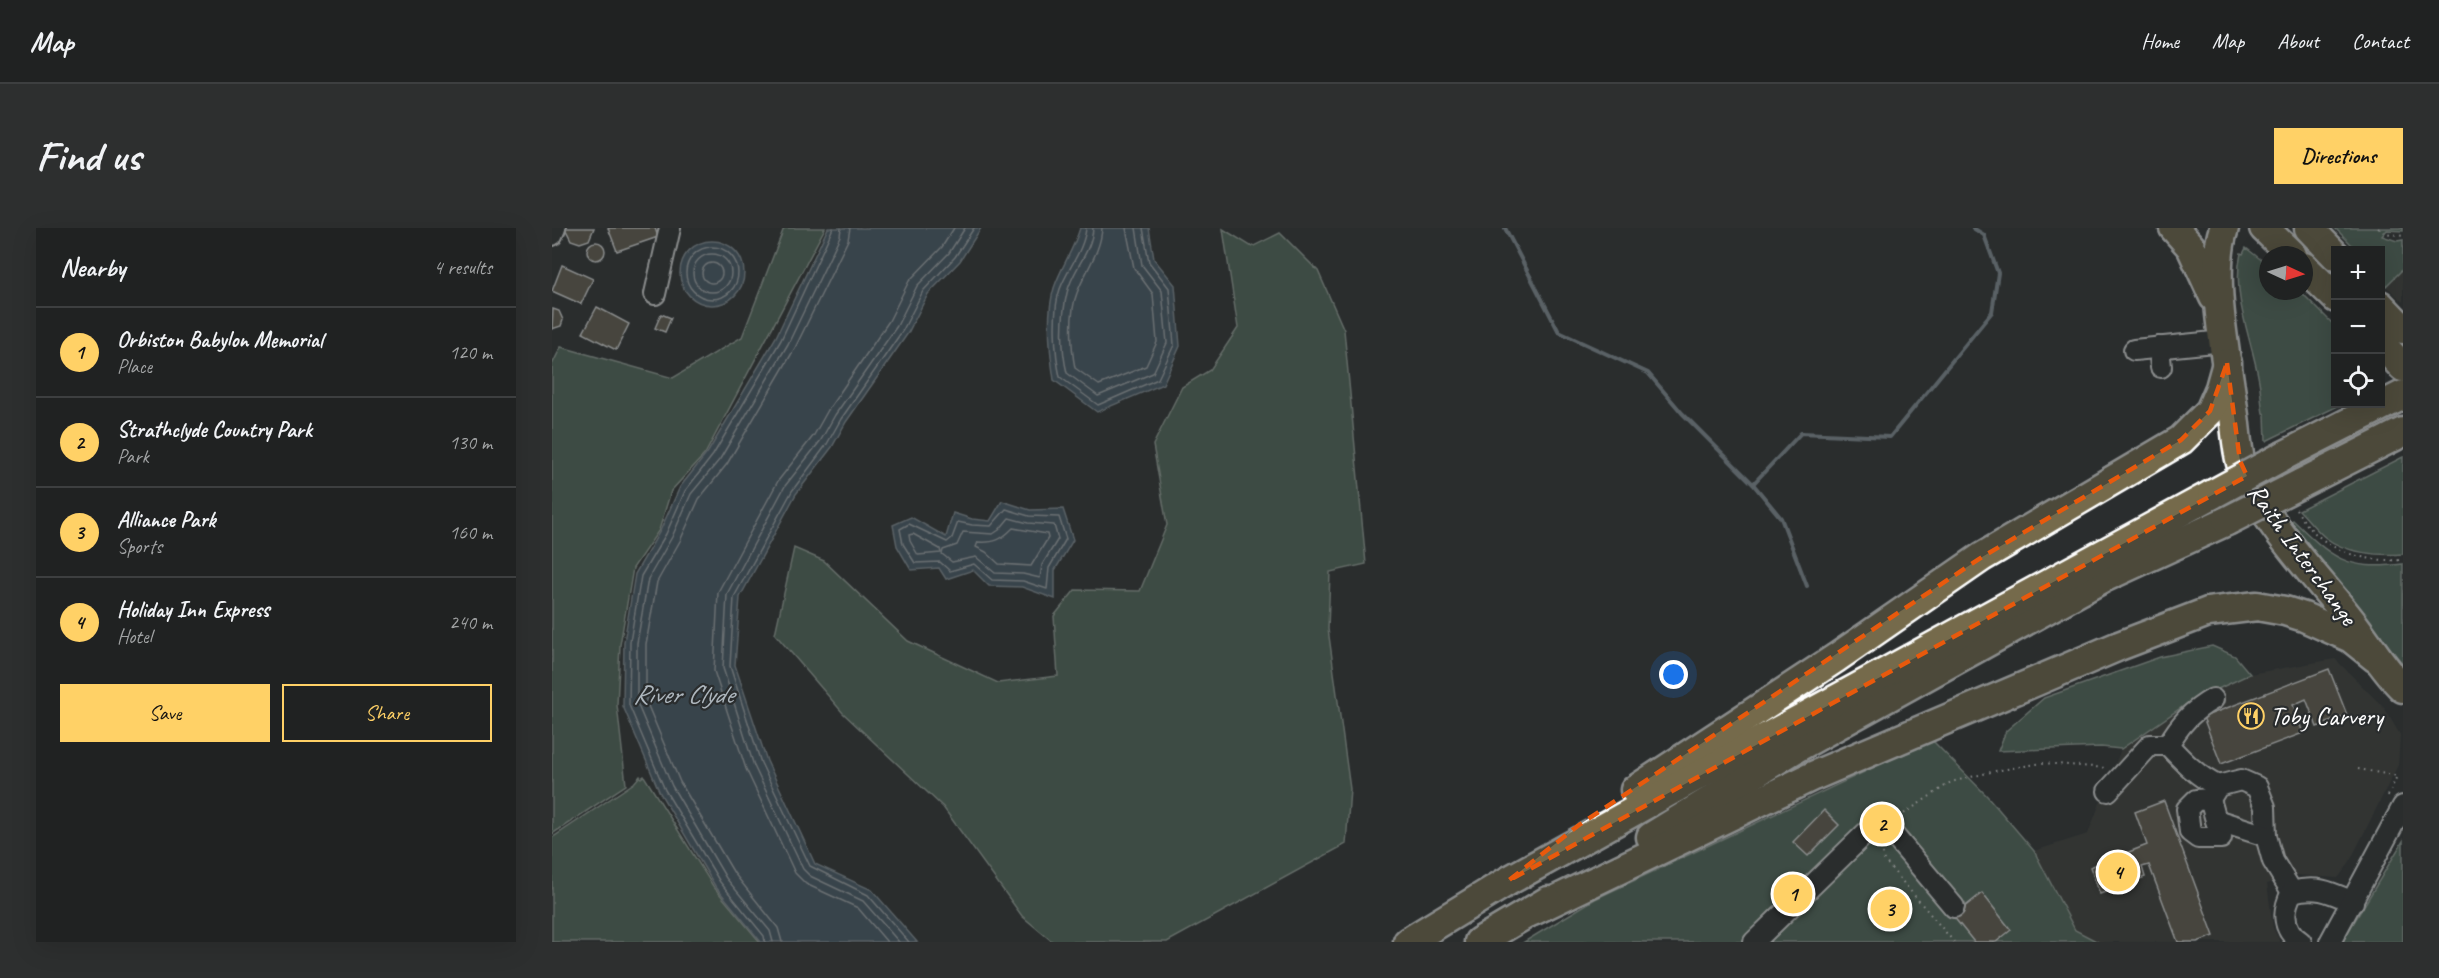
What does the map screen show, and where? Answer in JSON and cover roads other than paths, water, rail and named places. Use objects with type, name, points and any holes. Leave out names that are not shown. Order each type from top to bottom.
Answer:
[{"type":"highway","points":[[2174,228],[2191,247],[2198,259],[2220,313]]},
{"type":"highway","points":[[2264,228],[2283,246]]},
{"type":"highway","points":[[2309,228],[2331,251]]},
{"type":"highway","name":"Raith Interchange","points":[[2222,234],[2218,253],[2220,313],[2240,461],[2254,491],[2275,524],[2359,631],[2376,658],[2402,688]]},
{"type":"highway","points":[[2313,276],[2331,293]]},
{"type":"highway","points":[[2385,310],[2403,329]]},
{"type":"highway","points":[[2385,348],[2403,367]]},
{"type":"highway","points":[[1508,881],[1579,825],[1712,741],[1982,557],[2181,440],[2210,411],[2220,388],[2226,352]]},
{"type":"highway","points":[[1408,942],[1508,881],[2029,592],[2285,455],[2401,396]]},
{"type":"highway","points":[[1479,942],[1796,748],[2103,578],[2228,521],[2403,432]]},
{"type":"highway","points":[[1533,910],[1813,776],[2119,646],[2208,612],[2257,606],[2285,611],[2351,638],[2376,658]]},
{"type":"street","points":[[552,235],[555,228]]},
{"type":"street","points":[[655,294],[670,228]]},
{"type":"street","points":[[2159,348],[2161,367]]},
{"type":"street","points":[[2134,350],[2159,348],[2226,352]]},
{"type":"street","points":[[2168,745],[2176,730],[2193,711],[2212,699]]},
{"type":"street","points":[[2108,791],[2150,745],[2168,745],[2187,765],[2206,780],[2214,792],[2216,820],[2221,837],[2198,838],[2190,832],[2187,809],[2196,800],[2214,792],[2241,780],[2258,787],[2265,807],[2266,836],[2273,861],[2292,892]]},
{"type":"street","points":[[2331,942],[2403,806]]},
{"type":"street","points":[[2216,820],[2266,836]]},
{"type":"street","points":[[1754,942],[1871,828],[1882,826],[1954,907]]},
{"type":"street","points":[[2301,942],[2288,930],[2284,919],[2287,902],[2292,892],[2307,888],[2328,891],[2353,902]]},
{"type":"water","name":"River Clyde","points":[[828,228],[981,228],[960,261],[928,294],[908,333],[846,422],[832,447],[796,494],[740,597],[735,665],[767,761],[815,864],[872,890],[917,942],[761,942],[715,886],[660,793],[623,706],[624,642],[635,574],[660,531],[680,487],[708,452],[776,337]]},
{"type":"water","points":[[1080,228],[1149,228],[1154,259],[1175,285],[1180,346],[1163,384],[1097,412],[1054,380],[1051,358],[1049,322],[1054,288]]},
{"type":"water","points":[[706,241],[718,241],[735,250],[742,261],[744,273],[742,285],[735,296],[718,305],[706,305],[694,300],[685,291],[680,279],[680,267],[685,255],[694,246]]},
{"type":"water","points":[[1002,501],[1030,510],[1063,509],[1073,540],[1055,570],[1055,599],[1022,587],[989,586],[973,570],[946,579],[939,568],[911,570],[897,546],[893,525],[911,517],[946,537],[953,513],[972,519],[990,521]]},
{"type":"waterway","points":[[1505,228],[1559,332],[1648,373],[1682,413],[1753,484],[1781,518],[1807,586]]},
{"type":"waterway","points":[[1753,484],[1801,433],[1890,437],[1992,312],[1998,273],[1984,235],[1973,228]]},
{"type":"place","name":"Toby Carvery","points":[[2251,716]]},
{"type":"place","name":"Strathclyde Country Park","points":[[1882,824]]},
{"type":"place","name":"Holiday Inn Express","points":[[2118,872]]},
{"type":"place","name":"Orbiston Babylon Memorial","points":[[1793,894]]},
{"type":"place","name":"Alliance Park","points":[[1890,909]]}]
